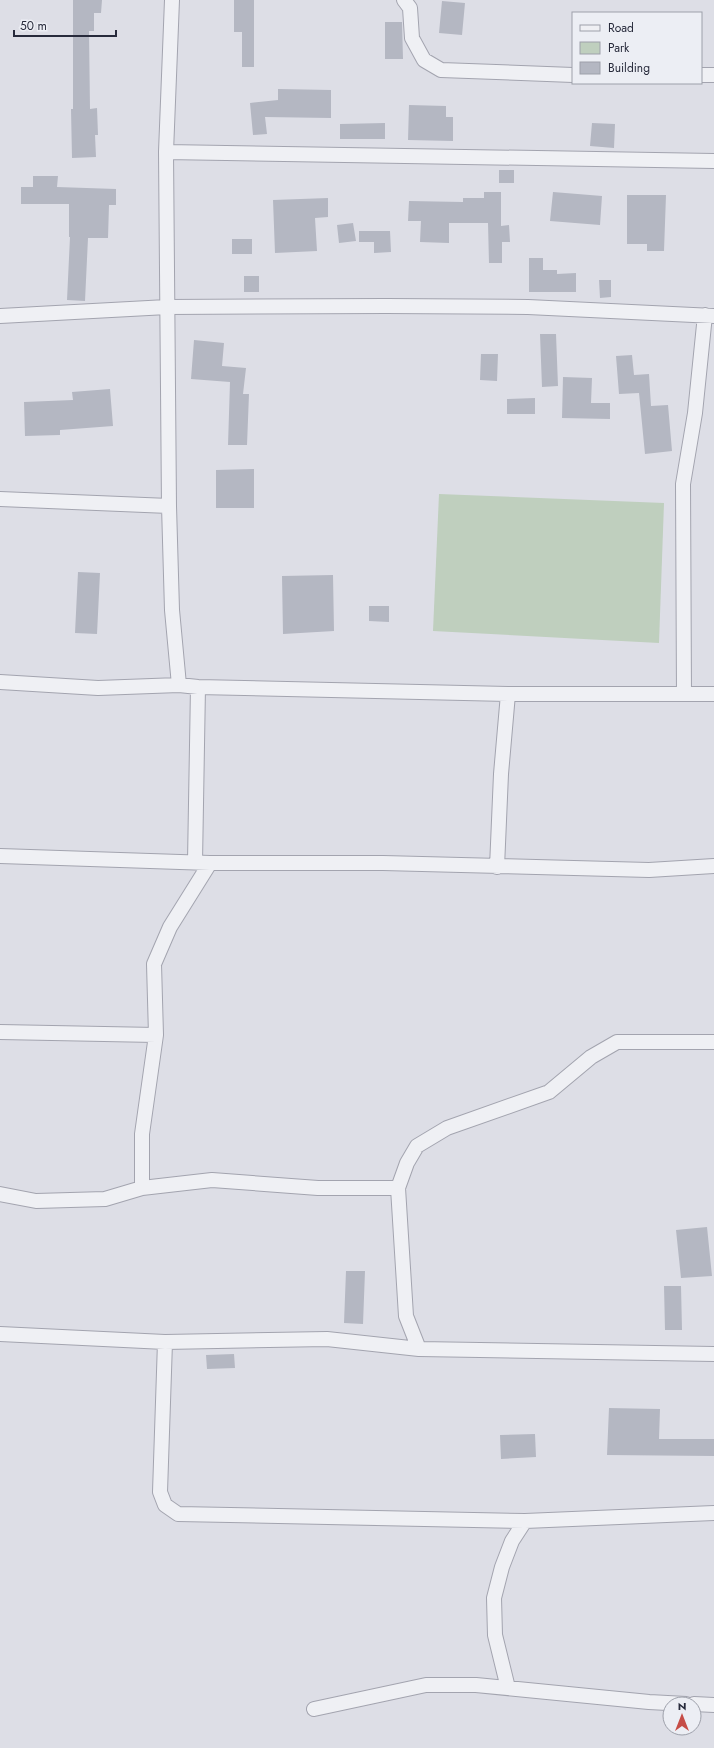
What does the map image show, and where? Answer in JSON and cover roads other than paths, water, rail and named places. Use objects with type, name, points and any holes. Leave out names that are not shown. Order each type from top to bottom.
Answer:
[{"type":"street","points":[[172,0],[166,152],[169,506],[172,610],[180,685]]},
{"type":"street","points":[[404,0],[410,8],[412,38],[424,60],[441,70],[572,75]]},
{"type":"street","points":[[702,75],[714,75]]},
{"type":"street","points":[[166,152],[714,161]]},
{"type":"street","points":[[0,316],[167,307],[386,306],[528,307],[709,316],[683,484],[684,694]]},
{"type":"street","points":[[0,499],[169,506]]},
{"type":"street","points":[[0,682],[98,688],[180,685],[198,687],[508,694],[714,694]]},
{"type":"street","points":[[195,862],[198,687]]},
{"type":"street","points":[[497,867],[501,774],[508,694]]},
{"type":"street","points":[[0,856],[210,863],[383,863],[649,870],[714,866]]},
{"type":"street","points":[[142,1188],[142,1134],[156,1035],[154,964],[170,927],[210,863]]},
{"type":"street","points":[[0,1032],[156,1035]]},
{"type":"street","points":[[419,1349],[406,1316],[398,1188],[407,1163],[417,1146],[447,1128],[548,1092],[591,1057],[618,1042],[714,1042]]},
{"type":"street","points":[[0,1194],[36,1201],[105,1199],[142,1188],[212,1180],[318,1188],[398,1188]]},
{"type":"street","points":[[0,1334],[165,1342],[327,1339],[419,1349],[714,1354]]},
{"type":"street","points":[[165,1342],[160,1492],[165,1505],[178,1514],[525,1521],[714,1513]]},
{"type":"street","points":[[508,1688],[495,1635],[494,1598],[502,1567],[512,1540],[525,1521]]},
{"type":"street","points":[[314,1709],[426,1685],[476,1685],[662,1703]]},
{"type":"street","points":[[702,1705],[714,1706]]}]
